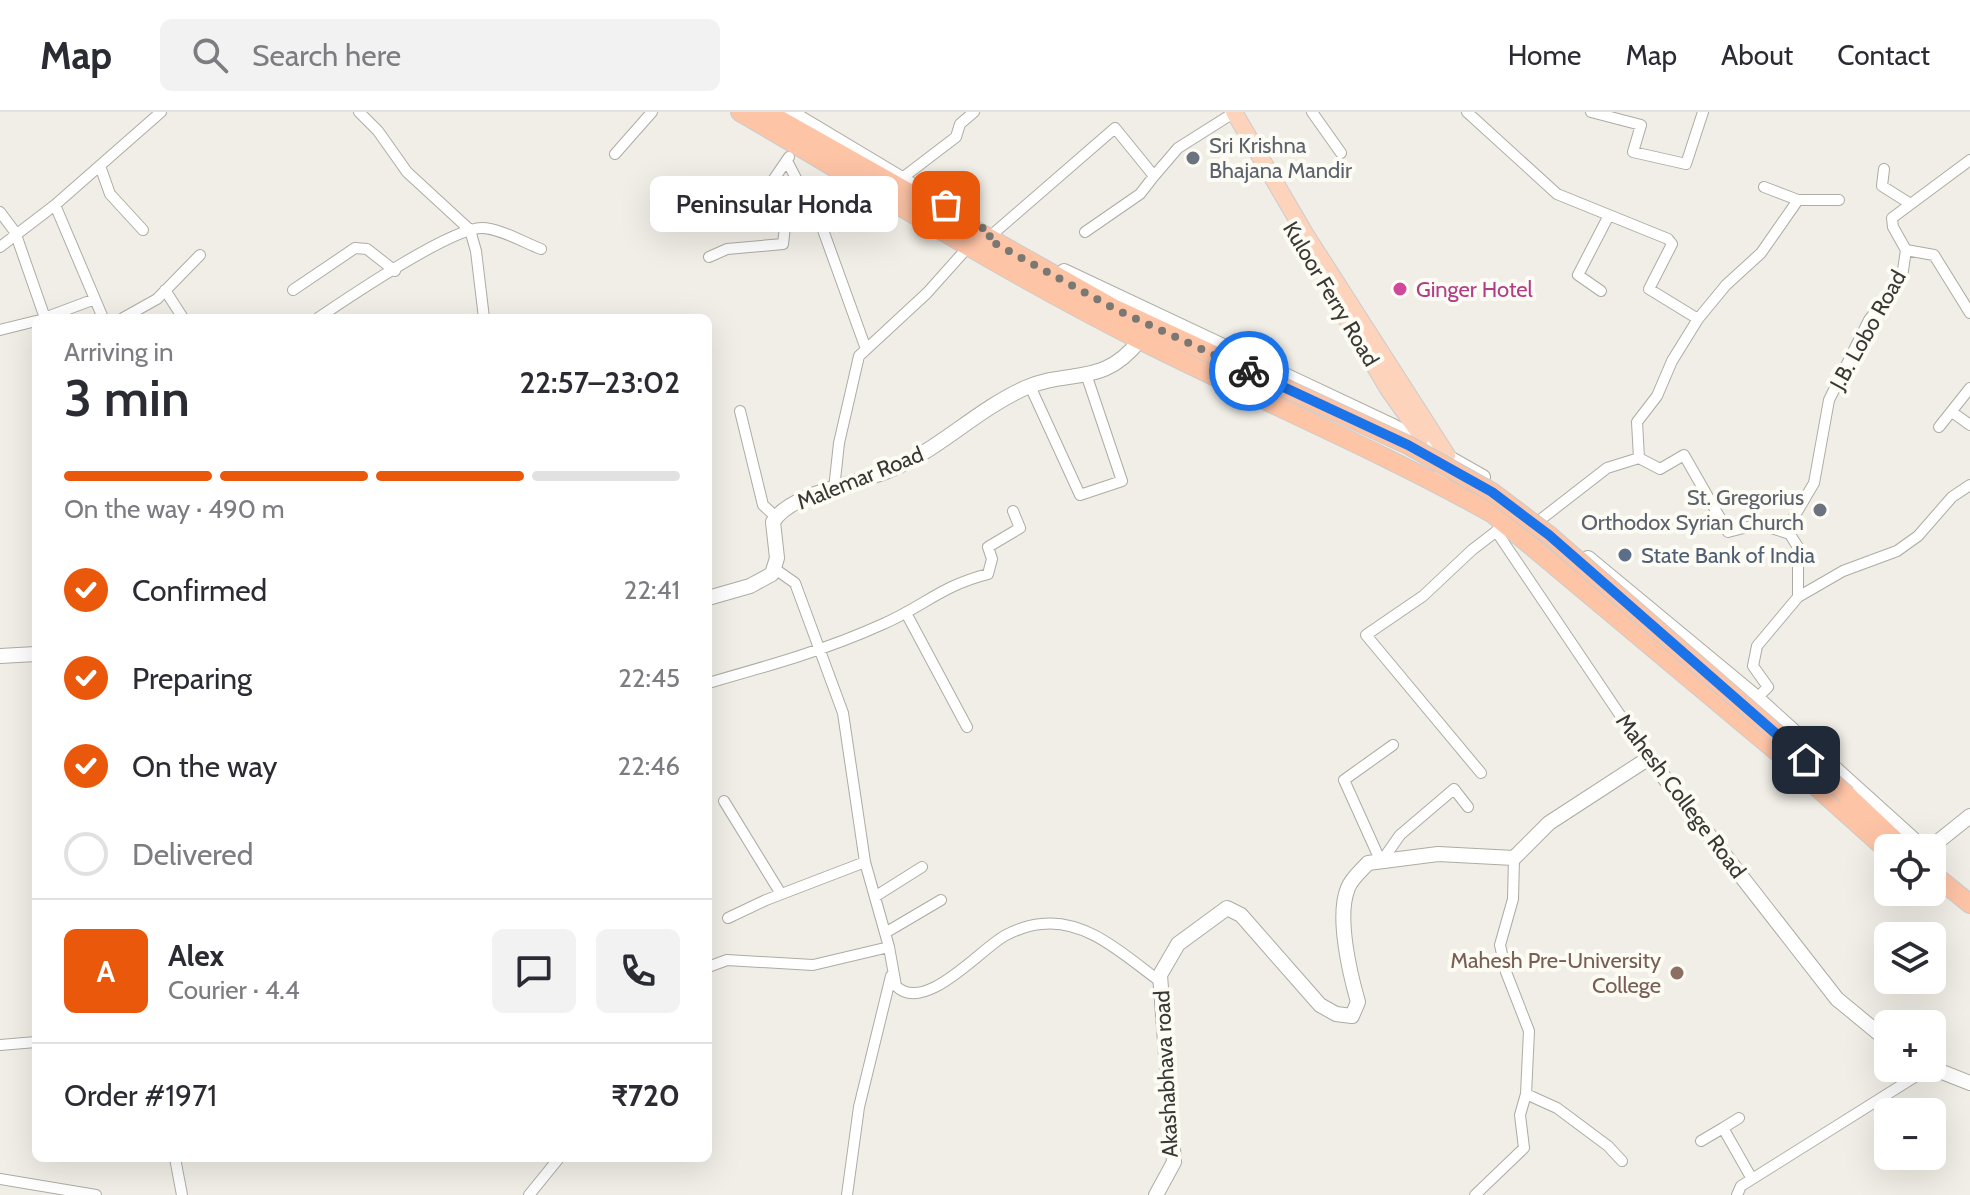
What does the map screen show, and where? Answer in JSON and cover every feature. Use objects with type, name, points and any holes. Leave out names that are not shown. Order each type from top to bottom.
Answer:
[{"type":"highway","points":[[740,112],[792,153],[983,240],[1170,337],[1408,445],[1492,492],[1561,546],[1847,795],[1879,834]]},
{"type":"highway","points":[[766,112],[897,182],[1140,340],[1431,480],[1502,527],[1876,834]]},
{"type":"highway","points":[[1946,884],[1970,904]]},
{"type":"highway","points":[[1946,898],[1970,915]]},
{"type":"main road","name":"Kuloor Ferry Road","points":[[1231,113],[1388,389],[1428,445]]},
{"type":"main road","name":"Kuloor Ferry Road","points":[[1231,113],[1447,455]]},
{"type":"main road","points":[[1428,445],[1431,480]]},
{"type":"main road","points":[[1431,480],[1447,455]]},
{"type":"street","points":[[0,247],[55,205],[161,112]]},
{"type":"street","points":[[359,112],[407,172],[470,230],[476,251],[484,314]]},
{"type":"street","points":[[615,154],[652,112]]},
{"type":"street","points":[[790,112],[897,182],[956,137],[960,124],[974,112]]},
{"type":"street","points":[[1312,112],[1341,153]]},
{"type":"street","points":[[1467,112],[1557,194],[1668,239],[1672,244],[1670,252],[1649,289],[1698,319]]},
{"type":"street","points":[[1591,112],[1641,125],[1633,152],[1686,164],[1703,112]]},
{"type":"street","points":[[1085,232],[1140,194],[1178,148],[1231,113]]},
{"type":"street","points":[[834,489],[839,443],[859,356],[866,349],[983,240],[1115,128],[1154,176]]},
{"type":"street","points":[[709,257],[727,249],[783,244],[785,227],[765,192],[792,153]]},
{"type":"street","points":[[792,153],[866,349]]},
{"type":"street","points":[[1884,169],[1882,186],[1909,203],[1970,160]]},
{"type":"street","points":[[100,166],[110,194],[143,230]]},
{"type":"street","points":[[1764,187],[1798,200],[1839,200]]},
{"type":"street","points":[[1639,458],[1637,422],[1657,396],[1672,361],[1698,319],[1726,285],[1761,253],[1798,200]]},
{"type":"street","name":"J.B. Lobo Road","points":[[1790,534],[1791,522],[1814,483],[1829,400],[1869,320],[1902,277],[1906,250],[1893,227],[1892,218],[1909,203]]},
{"type":"street","points":[[55,205],[101,314]]},
{"type":"street","points":[[0,212],[17,236],[45,314]]},
{"type":"street","points":[[1601,291],[1578,275],[1608,217]]},
{"type":"street","points":[[325,314],[470,230],[485,228],[541,249]]},
{"type":"street","points":[[983,240],[1261,362],[1447,455],[1540,520],[1757,698],[1908,834]]},
{"type":"street","points":[[293,290],[355,248],[367,249],[395,271]]},
{"type":"street","points":[[1906,250],[1934,255],[1970,313]]},
{"type":"street","points":[[130,314],[157,299],[200,255]]},
{"type":"street","points":[[165,290],[180,314]]},
{"type":"street","points":[[56,314],[95,299]]},
{"type":"street","points":[[0,330],[32,322]]},
{"type":"street","name":"Malemar Road","points":[[775,569],[776,517],[803,499],[886,472],[934,448],[1000,402],[1030,386],[1087,377],[1127,355],[1140,340]]},
{"type":"street","points":[[1030,386],[1080,495],[1122,481],[1087,377]]},
{"type":"street","points":[[1939,427],[1970,388]]},
{"type":"street","points":[[740,411],[763,505],[776,517]]},
{"type":"street","points":[[1952,412],[1970,425]]},
{"type":"street","points":[[1540,520],[1559,501],[1607,468],[1639,458],[1660,469],[1684,455],[1728,532],[1759,524],[1790,534],[1798,547],[1798,597]]},
{"type":"street","points":[[1757,698],[1768,687],[1753,666],[1757,646],[1798,597],[1843,571],[1897,551],[1918,536],[1952,497],[1970,485]]},
{"type":"street","points":[[712,682],[822,651],[906,613],[956,582],[988,574],[992,559],[988,547],[1020,528],[1013,511]]},
{"type":"street","points":[[1481,773],[1366,635],[1423,596],[1502,527]]},
{"type":"street","name":"Mahesh College Road","points":[[1502,527],[1649,758],[1837,999],[1874,1029]]},
{"type":"street","points":[[712,593],[750,586],[775,569],[795,583],[843,713],[865,862],[889,947],[891,976],[859,1107],[847,1195]]},
{"type":"street","points":[[906,613],[967,727]]},
{"type":"street","points":[[0,656],[32,654]]},
{"type":"street","points":[[1381,862],[1344,780],[1393,745]]},
{"type":"street","points":[[1475,1195],[1524,1148],[1520,1115],[1526,1094],[1529,1031],[1506,972],[1500,945],[1513,899],[1514,858],[1549,823],[1649,758]]},
{"type":"street","points":[[1381,862],[1400,835],[1454,789],[1468,807]]},
{"type":"street","points":[[724,801],[781,894]]},
{"type":"street","points":[[1946,835],[1970,816]]},
{"type":"street","name":"Akashabhava road","points":[[1156,1195],[1174,1162],[1161,982],[1166,960],[1178,944],[1227,908],[1241,915],[1320,1005],[1336,1014],[1352,1016],[1358,1002],[1348,969],[1344,910],[1348,888],[1368,863],[1438,854],[1514,858]]},
{"type":"street","points":[[728,918],[865,862]]},
{"type":"street","points":[[876,896],[922,867]]},
{"type":"street","points":[[885,933],[941,900]]},
{"type":"street","points":[[891,976],[899,990],[908,993],[926,990],[966,968],[1004,936],[1042,923],[1067,924],[1086,930],[1161,982]]},
{"type":"street","points":[[712,966],[727,960],[813,965],[889,947]]},
{"type":"street","points":[[0,1045],[32,1042]]},
{"type":"street","points":[[1946,1074],[1970,1083]]},
{"type":"street","points":[[1737,1195],[1738,1189],[1752,1179],[1908,1082]]},
{"type":"street","points":[[1526,1094],[1557,1108],[1608,1146],[1622,1161]]},
{"type":"street","points":[[1701,1141],[1739,1118]]},
{"type":"street","points":[[1723,1128],[1752,1179]]},
{"type":"street","points":[[176,1162],[182,1195]]},
{"type":"street","points":[[529,1195],[556,1162]]},
{"type":"street","points":[[0,1179],[96,1195]]},
{"type":"way so far","points":[[946,205],[992,234],[987,239],[1088,295],[1170,337],[1249,371]]},
{"type":"place","name":"Sri Krishna Bhajana Mandir","points":[[1193,158]]},
{"type":"place","name":"Peninsular Honda","points":[[946,205]]},
{"type":"place","name":"Ginger Hotel","points":[[1400,289]]},
{"type":"place","name":"St. Gregorius Orthodox Syrian Church","points":[[1820,510]]},
{"type":"place","name":"State Bank of India","points":[[1625,555]]},
{"type":"place","name":"Mahesh Pre-University College","points":[[1677,973]]},
{"type":"route","points":[[1249,371],[1408,445],[1492,492],[1549,535],[1806,760]]}]
